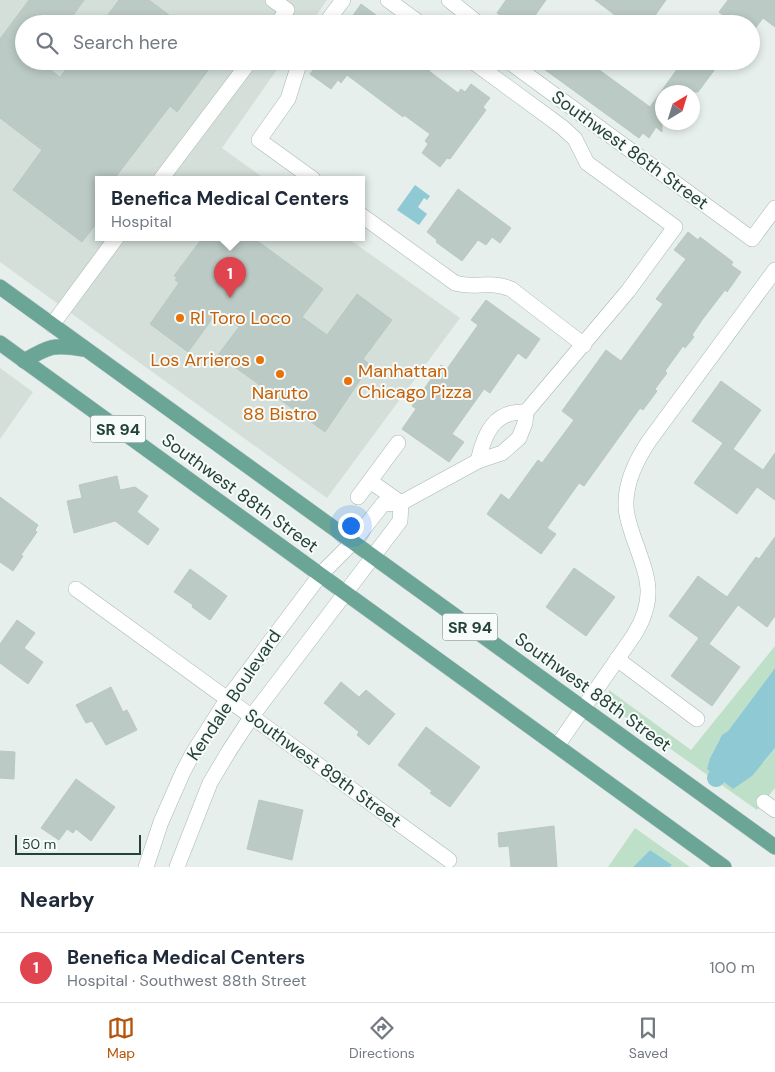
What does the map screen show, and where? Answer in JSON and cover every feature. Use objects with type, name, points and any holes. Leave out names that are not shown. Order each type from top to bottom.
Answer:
[{"type":"main road","name":"Southwest 88th Street","points":[[0,287],[775,847]]},
{"type":"main road","name":"Southwest 88th Street","points":[[0,343],[724,867]]},
{"type":"main road","points":[[24,361],[42,350],[61,345],[87,350]]},
{"type":"street","points":[[274,0],[287,10],[283,15]]},
{"type":"street","points":[[332,15],[343,0]]},
{"type":"street","points":[[388,0],[409,15]]},
{"type":"street","points":[[449,0],[468,15]]},
{"type":"street","points":[[163,176],[243,70]]},
{"type":"street","points":[[297,70],[288,100],[259,140],[309,176]]},
{"type":"street","points":[[478,461],[482,442],[494,424],[512,413],[526,412],[628,291],[675,227],[587,163],[575,139],[562,127],[484,70]]},
{"type":"street","name":"Southwest 86th Street","points":[[520,70],[752,239],[775,208]]},
{"type":"street","points":[[365,218],[454,283],[463,286],[500,285],[511,289],[584,345]]},
{"type":"street","points":[[52,325],[114,241]]},
{"type":"street","points":[[557,746],[584,709],[642,621],[648,599],[648,579],[628,519],[626,506],[630,482],[637,461],[649,441],[775,270]]},
{"type":"street","name":"Kendale Boulevard","points":[[146,867],[161,822],[193,753],[228,698],[320,574],[353,542],[383,504],[401,503],[478,461],[502,453],[511,447],[522,432],[526,412]]},
{"type":"street","points":[[358,497],[398,443]]},
{"type":"street","points":[[370,481],[401,503]]},
{"type":"street","name":"Kendale Boulevard","points":[[176,867],[210,783],[252,716],[400,521],[401,503]]},
{"type":"street","name":"Southwest 89th Street","points":[[76,588],[449,860]]},
{"type":"street","points":[[617,659],[697,719]]},
{"type":"shaded area","points":[[0,0],[327,0],[316,15],[15,15],[15,70],[277,70],[222,148],[261,176],[95,176],[95,241],[352,241],[460,318],[327,498],[0,262]]},
{"type":"shaded area","points":[[0,368],[33,392],[0,439]]},
{"type":"green space","points":[[775,646],[775,668],[728,731],[719,740],[710,758],[716,776],[718,774],[726,780],[764,762],[775,748],[775,788],[757,810],[614,709],[609,698],[609,690],[691,750]]},
{"type":"green space","points":[[635,828],[690,867],[670,867],[672,866],[650,850],[633,867],[608,867]]},
{"type":"water","points":[[415,185],[430,196],[427,200],[424,198],[418,207],[427,214],[419,225],[397,210]]},
{"type":"water","points":[[775,668],[775,748],[752,776],[733,789],[724,782],[725,779],[718,774],[716,777],[707,769],[710,758],[722,735],[728,731]]},
{"type":"water","points":[[650,850],[672,865],[670,867],[633,867]]},
{"type":"building","points":[[29,0],[84,0],[73,15],[18,15]]},
{"type":"building","points":[[119,0],[149,0],[169,15],[108,15]]},
{"type":"building","points":[[506,0],[546,0],[535,15],[500,15],[497,13]]},
{"type":"building","points":[[595,0],[666,0],[655,15],[615,15]]},
{"type":"building","points":[[728,0],[775,0],[775,27],[763,18],[760,22],[760,15],[723,15],[719,12]]},
{"type":"building","points":[[361,4],[376,15],[353,15]]},
{"type":"building","points":[[15,19],[15,70],[51,70],[60,77],[65,70],[208,70],[177,112],[170,106],[116,176],[95,176],[95,225],[82,242],[13,190],[42,150],[0,118],[0,39]]},
{"type":"building","points":[[313,70],[430,70],[458,93],[461,89],[465,92],[471,84],[490,98],[483,107],[486,110],[450,159],[447,158],[440,167],[422,153],[428,144],[425,141],[430,134],[404,115],[403,117],[347,75],[341,83],[338,80],[331,89],[310,74]]},
{"type":"building","points":[[545,70],[599,70],[650,107],[655,100],[655,129],[649,138],[643,133],[639,138]]},
{"type":"building","points":[[677,70],[714,70],[700,89],[700,85],[666,85]]},
{"type":"building","points":[[458,189],[511,228],[500,243],[492,237],[486,245],[478,240],[462,261],[436,242],[437,240],[427,232]]},
{"type":"building","points":[[688,232],[698,240],[700,237],[733,262],[731,265],[741,272],[727,292],[725,290],[702,320],[692,335],[694,337],[685,348],[683,346],[665,371],[667,373],[655,389],[657,391],[643,410],[640,408],[584,486],[579,483],[547,528],[556,534],[541,554],[487,514],[501,494],[509,500],[538,460],[542,463],[574,420],[562,411],[606,350],[621,361],[663,304],[656,299],[686,259],[674,250]]},
{"type":"building","points":[[200,241],[257,241],[323,289],[302,317],[327,335],[357,294],[392,320],[363,359],[368,363],[369,367],[325,432],[218,355],[239,327],[218,311],[188,352],[150,324],[179,283],[175,280],[177,277],[174,276]]},
{"type":"building","points":[[486,300],[540,339],[526,359],[518,353],[490,393],[484,389],[452,434],[464,442],[449,462],[402,429],[416,409],[412,406],[441,365],[447,369],[478,325],[471,320]]},
{"type":"building","points":[[721,381],[761,410],[733,449],[763,470],[775,453],[775,500],[757,487],[737,514],[694,483],[723,443],[692,421]]},
{"type":"building","points":[[117,476],[120,490],[135,487],[148,496],[137,512],[159,529],[148,545],[115,521],[74,533],[67,501],[82,498],[79,485]]},
{"type":"building","points":[[0,497],[38,525],[35,530],[37,532],[21,555],[23,556],[13,571],[0,562]]},
{"type":"building","points":[[775,537],[775,616],[767,627],[738,605],[709,644],[740,667],[712,706],[671,676],[699,638],[669,616],[698,576],[727,597],[756,557],[759,559]]},
{"type":"building","points":[[574,568],[615,597],[586,636],[546,607]]},
{"type":"building","points":[[190,569],[227,596],[210,620],[174,592]]},
{"type":"building","points":[[17,620],[35,633],[24,648],[43,662],[28,684],[0,663],[0,644]]},
{"type":"building","points":[[341,682],[359,697],[366,690],[395,714],[369,745],[357,735],[359,732],[324,703]]},
{"type":"building","points":[[111,687],[123,712],[127,710],[137,730],[106,745],[92,721],[86,723],[76,705]]},
{"type":"building","points":[[426,727],[480,767],[450,807],[430,793],[432,791],[398,765]]},
{"type":"building","points":[[0,751],[15,752],[14,779],[0,778]]},
{"type":"building","points":[[76,779],[115,807],[91,841],[76,829],[73,833],[67,829],[59,840],[41,828]]},
{"type":"building","points":[[259,800],[303,810],[292,860],[247,849]]},
{"type":"building","points":[[554,826],[557,867],[511,867],[509,846],[499,847],[498,833]]},
{"type":"waterway","points":[[716,778],[733,755]]},
{"type":"place","name":"Benefica Medical Centers","points":[[230,298]]},
{"type":"place","name":"Rl Toro Loco","points":[[180,318]]},
{"type":"place","name":"Los Arrieros","points":[[260,360]]},
{"type":"place","name":"Naruto 88 Bistro","points":[[280,374]]},
{"type":"place","name":"Manhattan Chicago Pizza","points":[[348,381]]}]
